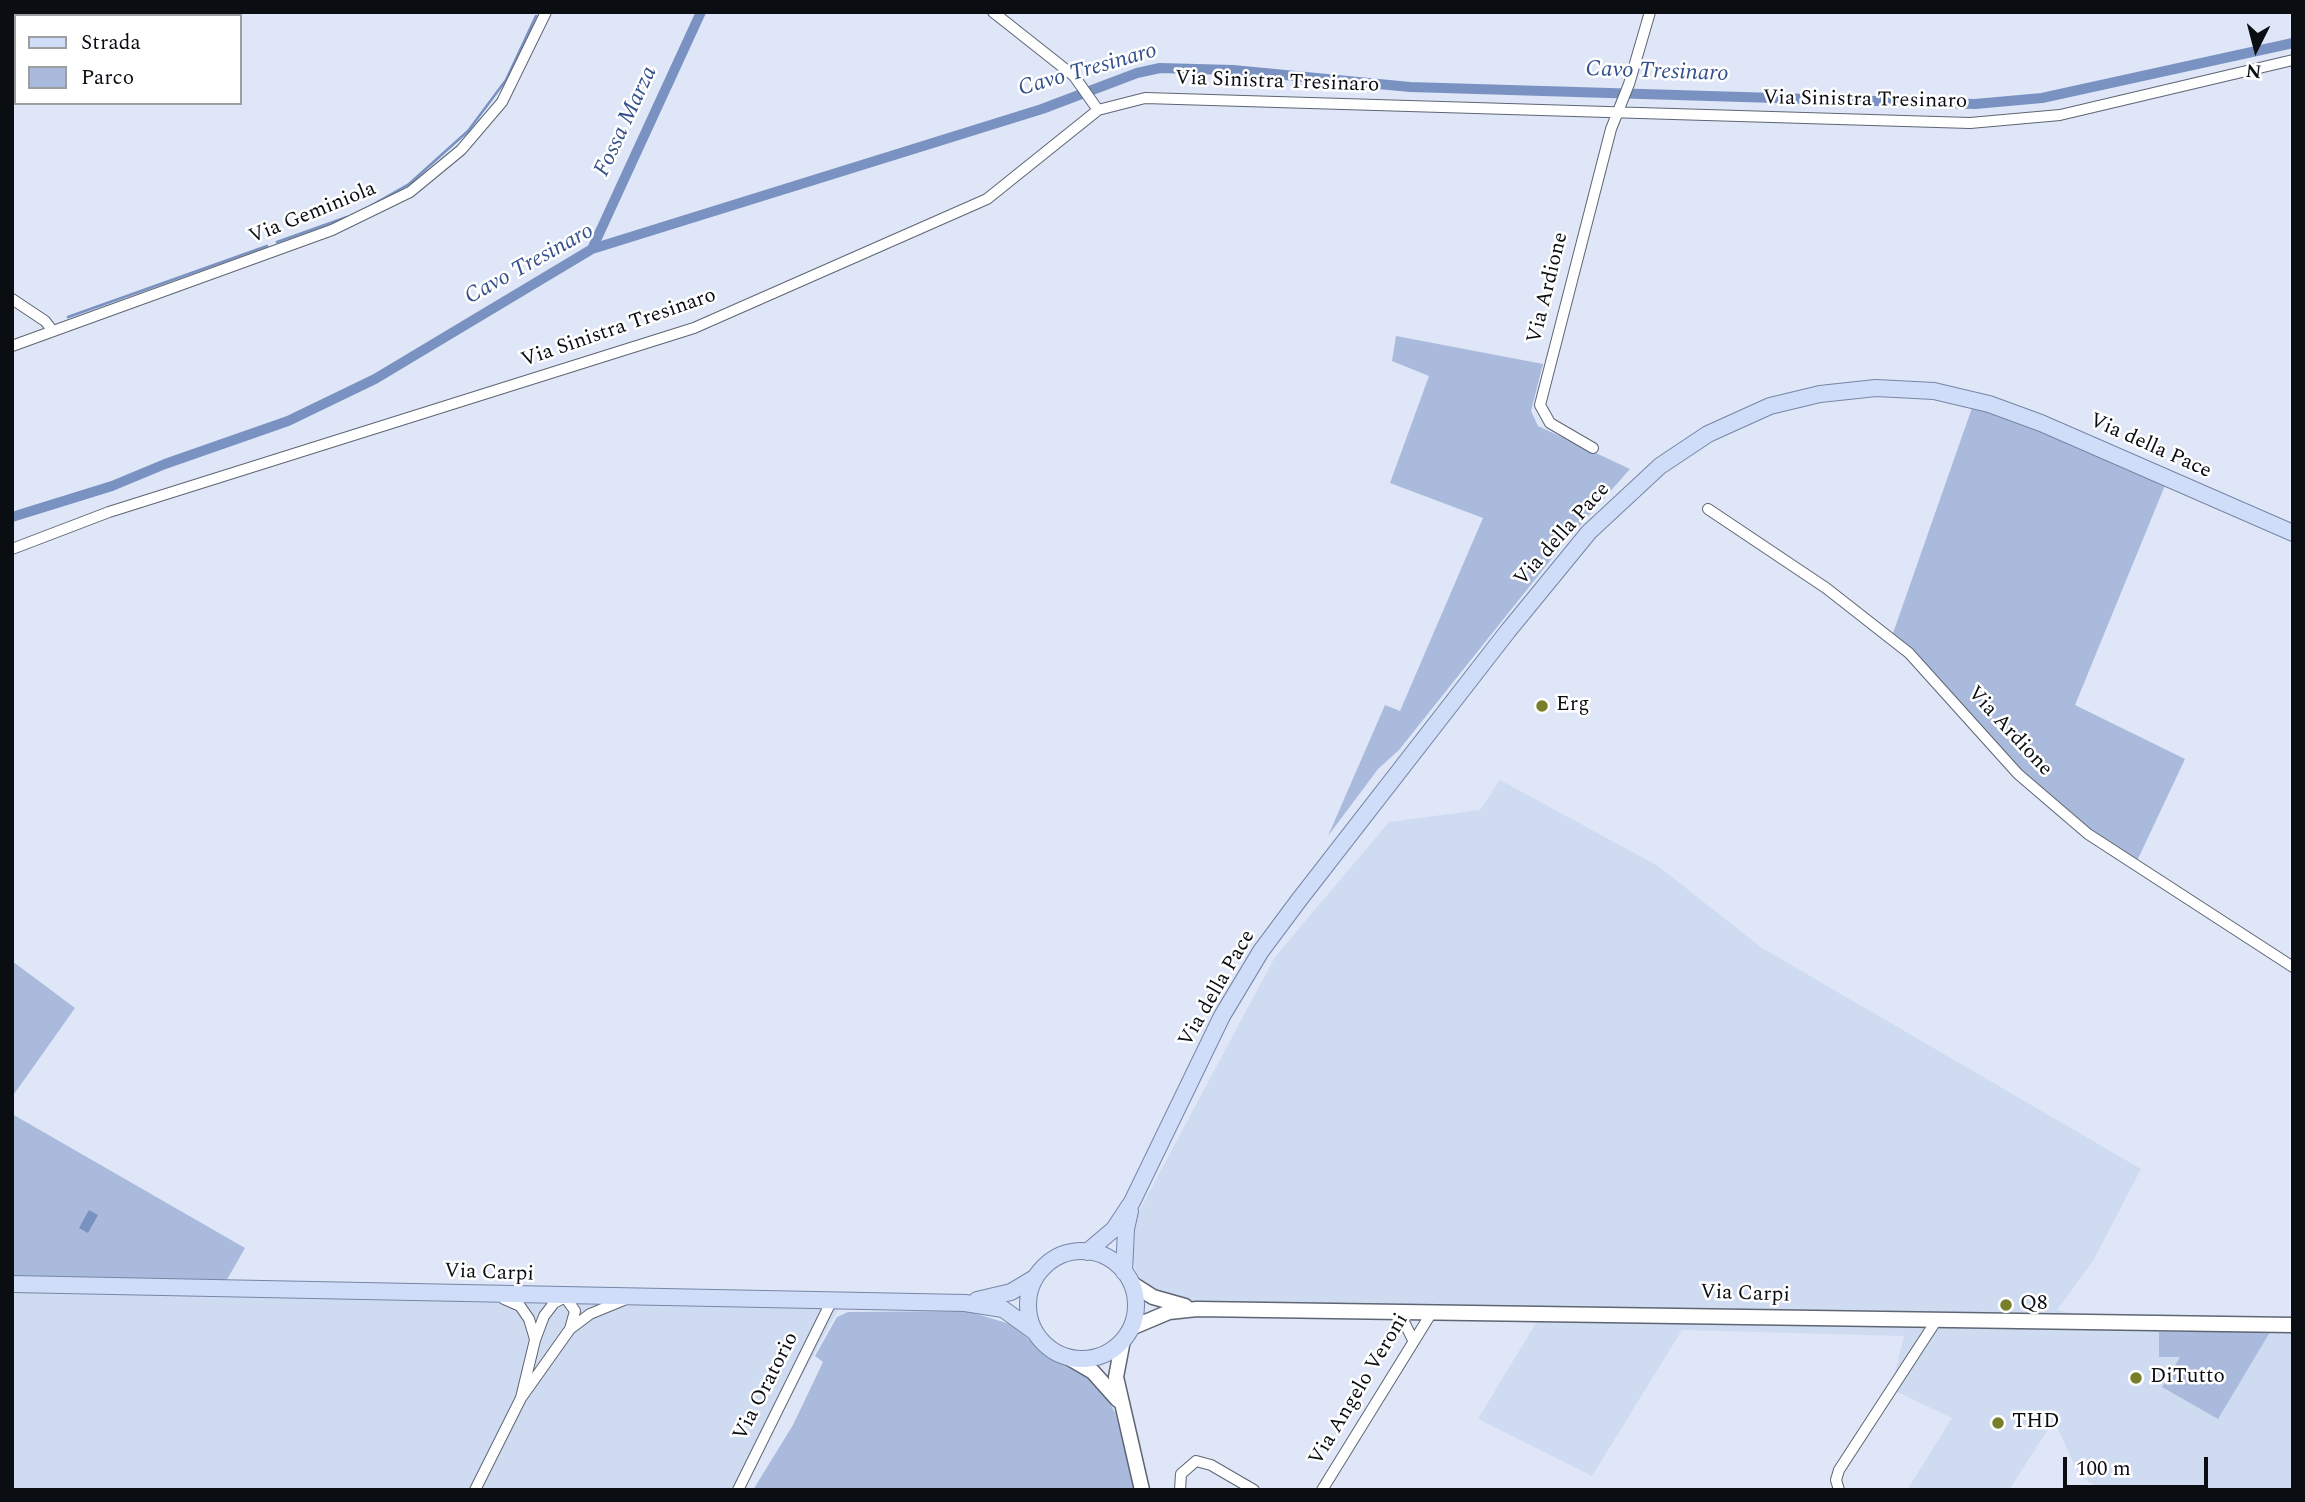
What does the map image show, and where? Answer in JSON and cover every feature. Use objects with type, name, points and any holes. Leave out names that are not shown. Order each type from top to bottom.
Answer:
[{"type":"main road","name":"Via della Pace","points":[[1087,1252],[1114,1230],[1132,1202],[1222,1016],[1261,951],[1561,564],[1644,478],[1709,434],[1770,406],[1820,394],[1876,388],[1934,391],[1989,404],[2041,423],[2293,533]]},
{"type":"main road","name":"Via della Pace","points":[[1127,1277],[1126,1229],[1132,1202]]},
{"type":"main road","name":"Via Carpi","points":[[965,1303],[1010,1292],[1036,1277],[1058,1257],[1087,1252],[1108,1258],[1153,1297],[1197,1309]]},
{"type":"main road","points":[[1035,1332],[1028,1304],[1036,1277]]},
{"type":"main road","points":[[1127,1277],[1136,1306],[1116,1377],[1142,1490]]},
{"type":"main road","name":"Via Carpi","points":[[12,1284],[965,1303],[1003,1309],[1035,1332],[1044,1343],[1069,1358],[1093,1358],[1115,1348],[1127,1334],[1168,1312],[1197,1309],[2293,1325]]},
{"type":"main road","points":[[1069,1358],[1093,1372],[1122,1405]]},
{"type":"street","name":"Via Geminiola","points":[[12,346],[341,227],[410,192],[461,150],[502,102],[546,12]]},
{"type":"street","points":[[993,12],[1051,56],[1083,86],[1098,110]]},
{"type":"street","name":"Via Ardione","points":[[1592,448],[1550,424],[1539,405],[1618,111],[1629,84],[1650,12]]},
{"type":"street","name":"Via Sinistra Tresinaro","points":[[12,550],[109,512],[694,328],[987,199],[1098,110],[1146,98],[1928,123],[2003,122],[2070,113],[2293,60]]},
{"type":"street","points":[[12,299],[45,321],[53,331]]},
{"type":"street","name":"Via Ardione","points":[[1709,509],[1826,588],[1909,653],[2018,774],[2088,834],[2293,967]]},
{"type":"street","points":[[482,1294],[520,1306],[529,1319],[535,1339]]},
{"type":"street","points":[[521,1398],[535,1339],[548,1308],[565,1297],[575,1311],[570,1329]]},
{"type":"street","points":[[475,1490],[521,1398],[570,1329],[590,1314],[631,1298]]},
{"type":"street","name":"Via Oratorio","points":[[737,1490],[831,1302]]},
{"type":"street","points":[[1388,1311],[1403,1320],[1413,1340]]},
{"type":"street","name":"Via Angelo Veroni","points":[[1322,1490],[1433,1311]]},
{"type":"street","points":[[1839,1490],[1836,1480],[1839,1470],[1936,1321]]},
{"type":"street","points":[[1180,1490],[1181,1474],[1196,1461],[1211,1465],[1254,1490]]},
{"type":"shaded area","points":[[1500,780],[1658,866],[1762,948],[2141,1169],[2093,1261],[2057,1310],[2116,1322],[2293,1326],[2293,1490],[2170,1490],[2163,1486],[2161,1490],[2101,1490],[2079,1475],[2054,1420],[2009,1490],[1907,1490],[1952,1418],[1891,1389],[1904,1336],[1682,1330],[1592,1476],[1478,1419],[1542,1313],[1189,1301],[1159,1295],[1139,1281],[1130,1251],[1137,1215],[1275,957],[1389,822],[1480,810]]},
{"type":"shaded area","points":[[89,1210],[98,1215],[88,1233],[79,1228]]},
{"type":"shaded area","points":[[12,1280],[555,1286],[847,1293],[740,1490],[12,1490]]},
{"type":"green space","points":[[1396,336],[1543,364],[1531,411],[1538,426],[1630,469],[1561,547],[1399,750],[1378,769],[1328,836],[1385,705],[1400,711],[1483,518],[1390,483],[1429,376],[1392,361]]},
{"type":"green space","points":[[1973,405],[2168,478],[2075,705],[2185,759],[2136,863],[2068,820],[1891,639]]},
{"type":"green space","points":[[12,961],[75,1008],[12,1097]]},
{"type":"green space","points":[[12,1114],[245,1248],[225,1283],[12,1280]]},
{"type":"green space","points":[[967,1311],[1013,1325],[1048,1357],[1087,1375],[1103,1390],[1115,1413],[1135,1490],[753,1490],[793,1425],[823,1362],[815,1356],[837,1317],[848,1312]]},
{"type":"green space","points":[[2159,1332],[2270,1332],[2218,1419],[2162,1387],[2180,1357],[2159,1357]]},
{"type":"waterway","name":"Fossa Marza","points":[[592,249],[701,12]]},
{"type":"waterway","points":[[367,208],[409,184],[468,131],[506,80],[536,16]]},
{"type":"waterway","name":"Cavo Tresinaro","points":[[12,517],[112,486],[165,464],[288,421],[375,379],[592,249],[1042,109],[1137,73],[1160,68],[1233,70],[1410,87],[1975,104],[2042,98],[2293,43]]},
{"type":"waterway","points":[[277,242],[347,217]]},
{"type":"waterway","points":[[68,317],[267,246]]},
{"type":"place","name":"Erg","points":[[1542,706]]},
{"type":"place","name":"Q8","points":[[2006,1305]]},
{"type":"place","name":"DiTutto","points":[[2136,1378]]},
{"type":"place","name":"THD","points":[[1998,1423]]}]
